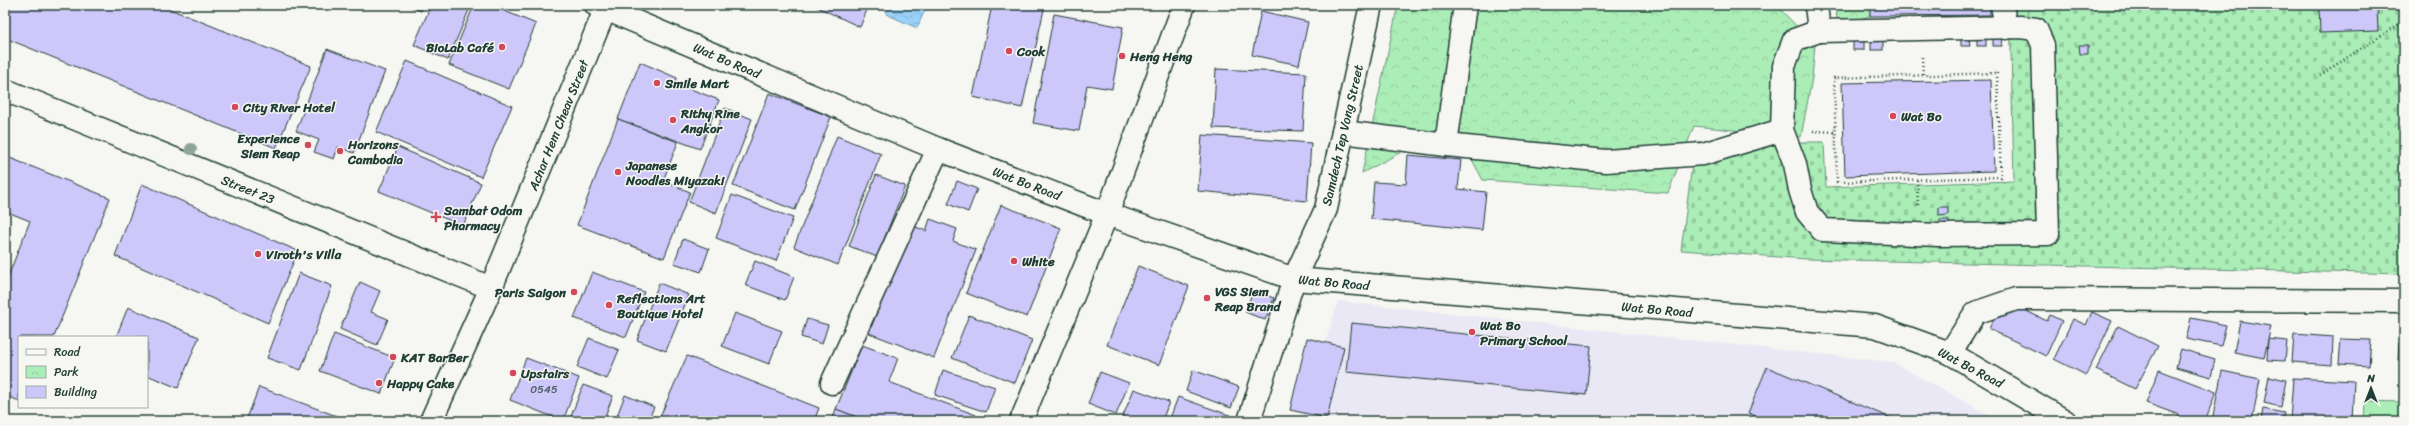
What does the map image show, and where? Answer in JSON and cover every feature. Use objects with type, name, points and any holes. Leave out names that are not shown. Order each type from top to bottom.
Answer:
[{"type":"street","points":[[1021,421],[1107,214],[1184,5]]},
{"type":"street","name":"Samdech Tep Vong Street","points":[[1248,421],[1294,279],[1326,209],[1371,5]]},
{"type":"street","points":[[1446,145],[1465,5]]},
{"type":"street","points":[[1816,5],[1819,31]]},
{"type":"street","points":[[2002,5],[2006,28]]},
{"type":"street","name":"Wat Bo Road","points":[[603,6],[938,149],[1107,214],[1294,279],[1875,326],[1950,353],[2065,421]]},
{"type":"street","name":"Achar Hem Cheav Street","points":[[431,421],[491,288],[603,6]]},
{"type":"street","points":[[2020,26],[2036,29],[2043,45],[2048,234],[1938,235],[1822,230],[1807,212],[1800,190],[1795,164],[1782,130],[1784,66],[1794,40],[1819,31],[2006,28],[2020,26]]},
{"type":"street","name":"Street 23","points":[[5,90],[491,288]]},
{"type":"street","points":[[1343,132],[1446,145],[1606,161],[1703,154],[1782,130]]},
{"type":"street","points":[[832,383],[938,149]]},
{"type":"street","points":[[1950,353],[1975,313],[2016,299],[2404,302]]},
{"type":"path","points":[[2320,75],[2404,21]]},
{"type":"path","points":[[1922,62],[1923,75]]},
{"type":"path","points":[[1997,73],[2001,177],[1837,182],[1834,78],[1923,75],[1997,73]]},
{"type":"path","points":[[1812,132],[1836,132]]},
{"type":"path","points":[[1917,180],[1918,200]]},
{"type":"shaded area","name":"Wat Bo Primary School","points":[[1338,301],[1892,362],[2000,421],[1302,421]]},
{"type":"green space","points":[[1398,5],[1776,5],[1815,45],[1812,78],[1801,137],[1694,126],[1668,193],[1483,180],[1470,156],[1407,149],[1362,173]]},
{"type":"green space","points":[[1835,5],[1870,5],[1870,16],[1838,25]]},
{"type":"green space","points":[[2010,5],[2404,5],[2404,274],[1807,259],[1681,250],[1695,142],[1824,142],[1826,187],[2014,181]]},
{"type":"green space","points":[[2365,401],[2404,402],[2404,421],[2364,421]]},
{"type":"water","points":[[890,5],[927,5],[917,28],[886,14]]},
{"type":"building","name":"City River Hotel","points":[[5,5],[160,5],[311,66],[276,148],[5,38]]},
{"type":"building","points":[[407,5],[423,5],[421,11]]},
{"type":"building","points":[[431,5],[471,5],[448,60],[414,45]]},
{"type":"building","points":[[474,5],[490,5],[536,24],[509,89],[449,65]]},
{"type":"building","points":[[813,5],[869,5],[860,27]]},
{"type":"building","name":"Cook","points":[[992,5],[1045,5],[1022,108],[973,97]]},
{"type":"building","points":[[1870,5],[1990,5],[1990,15],[1870,16]]},
{"type":"building","points":[[2042,5],[2079,5],[2079,8],[2042,8]]},
{"type":"building","points":[[2319,5],[2377,5],[2378,31],[2320,33]]},
{"type":"building","points":[[1261,11],[1308,22],[1299,65],[1252,55]]},
{"type":"building","points":[[1054,14],[1123,27],[1112,89],[1087,85],[1079,131],[1033,123]]},
{"type":"building","points":[[1961,38],[1969,38],[1970,46],[1961,46]]},
{"type":"building","points":[[1977,38],[1986,38],[1986,46],[1977,46]]},
{"type":"building","points":[[1993,38],[2001,38],[2002,46],[1993,46]]},
{"type":"building","points":[[1864,39],[1864,50],[1853,50],[1853,40]]},
{"type":"building","points":[[1871,40],[1883,40],[1883,50],[1871,50]]},
{"type":"building","points":[[2079,45],[2088,45],[2088,54],[2080,54]]},
{"type":"building","points":[[327,49],[385,71],[354,153],[338,147],[334,159],[314,152],[319,140],[296,131]]},
{"type":"building","points":[[407,61],[512,106],[481,177],[376,132]]},
{"type":"building","points":[[640,62],[677,78],[675,83],[719,100],[700,149],[618,119]]},
{"type":"building","points":[[1216,69],[1306,73],[1303,131],[1213,128]]},
{"type":"building","points":[[1991,80],[1994,171],[1845,176],[1842,83]]},
{"type":"building","points":[[769,93],[831,117],[795,210],[733,186]]},
{"type":"building","points":[[725,108],[752,119],[716,213],[689,202]]},
{"type":"building","points":[[618,119],[678,142],[663,181],[690,192],[664,258],[577,225]]},
{"type":"building","points":[[1202,135],[1311,143],[1307,201],[1198,191]]},
{"type":"building","points":[[837,136],[881,154],[838,265],[794,247]]},
{"type":"building","points":[[398,147],[481,183],[463,226],[379,191]]},
{"type":"building","points":[[1408,155],[1461,160],[1458,189],[1486,192],[1482,230],[1371,219],[1374,182],[1406,184]]},
{"type":"building","points":[[5,156],[110,198],[54,336],[18,336],[18,401],[5,395],[5,284],[30,221],[5,211]]},
{"type":"building","points":[[876,175],[905,186],[877,257],[849,246]]},
{"type":"building","points":[[957,181],[977,189],[968,212],[948,204]]},
{"type":"building","points":[[142,184],[298,251],[268,323],[115,256]]},
{"type":"building","points":[[732,195],[793,218],[776,261],[716,238]]},
{"type":"building","name":"White","points":[[1001,205],[1061,228],[1027,317],[966,293]]},
{"type":"building","points":[[1939,207],[1948,207],[1948,215],[1939,216]]},
{"type":"building","points":[[930,219],[957,229],[953,241],[976,250],[934,358],[869,333],[911,225],[926,231]]},
{"type":"building","points":[[1940,220],[1949,220],[1949,228],[1940,229]]},
{"type":"building","points":[[683,239],[709,249],[701,272],[674,263]]},
{"type":"building","points":[[755,261],[794,277],[785,300],[745,285]]},
{"type":"building","points":[[1138,266],[1189,286],[1159,365],[1107,345]]},
{"type":"building","name":"Reflections Art Boutique Hotel","points":[[592,272],[644,292],[626,337],[574,318]]},
{"type":"building","points":[[299,273],[332,286],[301,370],[267,358]]},
{"type":"building","points":[[360,282],[380,291],[371,312],[388,319],[377,345],[340,329]]},
{"type":"building","points":[[659,283],[689,295],[666,351],[637,340]]},
{"type":"building","points":[[1253,291],[1274,298],[1265,320],[1245,312]]},
{"type":"building","points":[[2012,304],[2047,321],[2050,315],[2062,321],[2046,356],[1989,329],[1996,313],[2006,317]]},
{"type":"building","points":[[128,307],[199,337],[178,388],[148,375],[148,336],[116,336]]},
{"type":"building","points":[[2092,312],[2112,321],[2086,375],[2054,359],[2073,319],[2086,325]]},
{"type":"building","points":[[735,313],[782,331],[769,364],[722,346]]},
{"type":"building","points":[[969,315],[1032,340],[1015,383],[952,358]]},
{"type":"building","points":[[2191,318],[2226,325],[2221,346],[2186,339]]},
{"type":"building","points":[[807,319],[828,325],[822,344],[801,337]]},
{"type":"building","points":[[2240,321],[2271,326],[2264,358],[2234,352]]},
{"type":"building","points":[[1351,323],[1591,346],[1586,395],[1346,372]]},
{"type":"building","points":[[2118,326],[2158,346],[2135,389],[2096,370]]},
{"type":"building","points":[[334,334],[395,358],[381,394],[320,371]]},
{"type":"building","points":[[2294,334],[2333,337],[2332,365],[2292,362]]},
{"type":"building","points":[[589,338],[619,350],[607,379],[577,367]]},
{"type":"building","points":[[1307,338],[1344,347],[1327,418],[1290,410]]},
{"type":"building","points":[[2268,339],[2287,341],[2285,361],[2267,360]]},
{"type":"building","points":[[2341,339],[2371,340],[2369,366],[2339,364]]},
{"type":"building","points":[[2399,343],[2404,343],[2404,360],[2398,360]]},
{"type":"building","points":[[862,345],[898,358],[889,382],[976,415],[973,421],[867,421],[836,409]]},
{"type":"building","points":[[2181,349],[2215,359],[2211,377],[2176,367]]},
{"type":"building","points":[[687,356],[819,408],[814,421],[658,421]]},
{"type":"building","points":[[526,358],[579,378],[563,421],[510,400]]},
{"type":"building","points":[[1767,367],[1898,421],[1768,421],[1748,413]]},
{"type":"building","points":[[943,370],[995,387],[986,412],[935,395]]},
{"type":"building","points":[[1193,370],[1239,387],[1231,408],[1186,391]]},
{"type":"building","points":[[2159,370],[2216,392],[2205,421],[2176,421],[2179,415],[2146,403]]},
{"type":"building","points":[[2222,371],[2260,379],[2252,421],[2212,421]]},
{"type":"building","points":[[1100,372],[1129,383],[1116,415],[1088,404]]},
{"type":"building","points":[[2269,376],[2286,380],[2281,407],[2264,403]]},
{"type":"building","points":[[2293,378],[2354,381],[2352,421],[2290,421]]},
{"type":"building","points":[[583,385],[613,396],[603,421],[576,421],[570,419]]},
{"type":"building","points":[[259,387],[350,421],[246,421]]},
{"type":"building","points":[[1134,389],[1169,402],[1162,421],[1121,421]]},
{"type":"building","points":[[625,395],[654,407],[648,421],[615,421]]},
{"type":"building","points":[[1178,397],[1232,416],[1230,421],[1169,421]]},
{"type":"building","points":[[836,409],[867,421],[832,421]]},
{"type":"building","points":[[2263,409],[2284,413],[2282,421],[2261,421]]},
{"type":"place","name":"BioLab Café","points":[[502,47]]},
{"type":"place","name":"Cook","points":[[1009,51]]},
{"type":"place","name":"Heng Heng","points":[[1122,56]]},
{"type":"place","name":"Smile Mart","points":[[657,83]]},
{"type":"place","name":"City River Hotel","points":[[235,107]]},
{"type":"place","name":"Wat Bo","points":[[1893,116]]},
{"type":"place","name":"Rithy Rine Angkor","points":[[673,120]]},
{"type":"place","name":"Experience Siem Reap","points":[[308,145]]},
{"type":"place","name":"Horizons Cambodia","points":[[340,151]]},
{"type":"place","name":"Japanese Noodles Miyazaki","points":[[618,172]]},
{"type":"place","name":"Sambat Odom Pharmacy","points":[[436,217]]},
{"type":"place","name":"Viroth's Villa","points":[[258,254]]},
{"type":"place","name":"White","points":[[1014,261]]},
{"type":"place","name":"Paris Saigon","points":[[574,292]]},
{"type":"place","name":"VGS Siem Reap Brand","points":[[1207,298]]},
{"type":"place","name":"Reflections Art Boutique Hotel","points":[[609,305]]},
{"type":"place","name":"Wat Bo Primary School","points":[[1472,332]]},
{"type":"place","name":"KAT BarBer","points":[[393,357]]},
{"type":"place","name":"Upstairs","points":[[513,373]]},
{"type":"place","name":"Happy Cake","points":[[379,383]]}]
